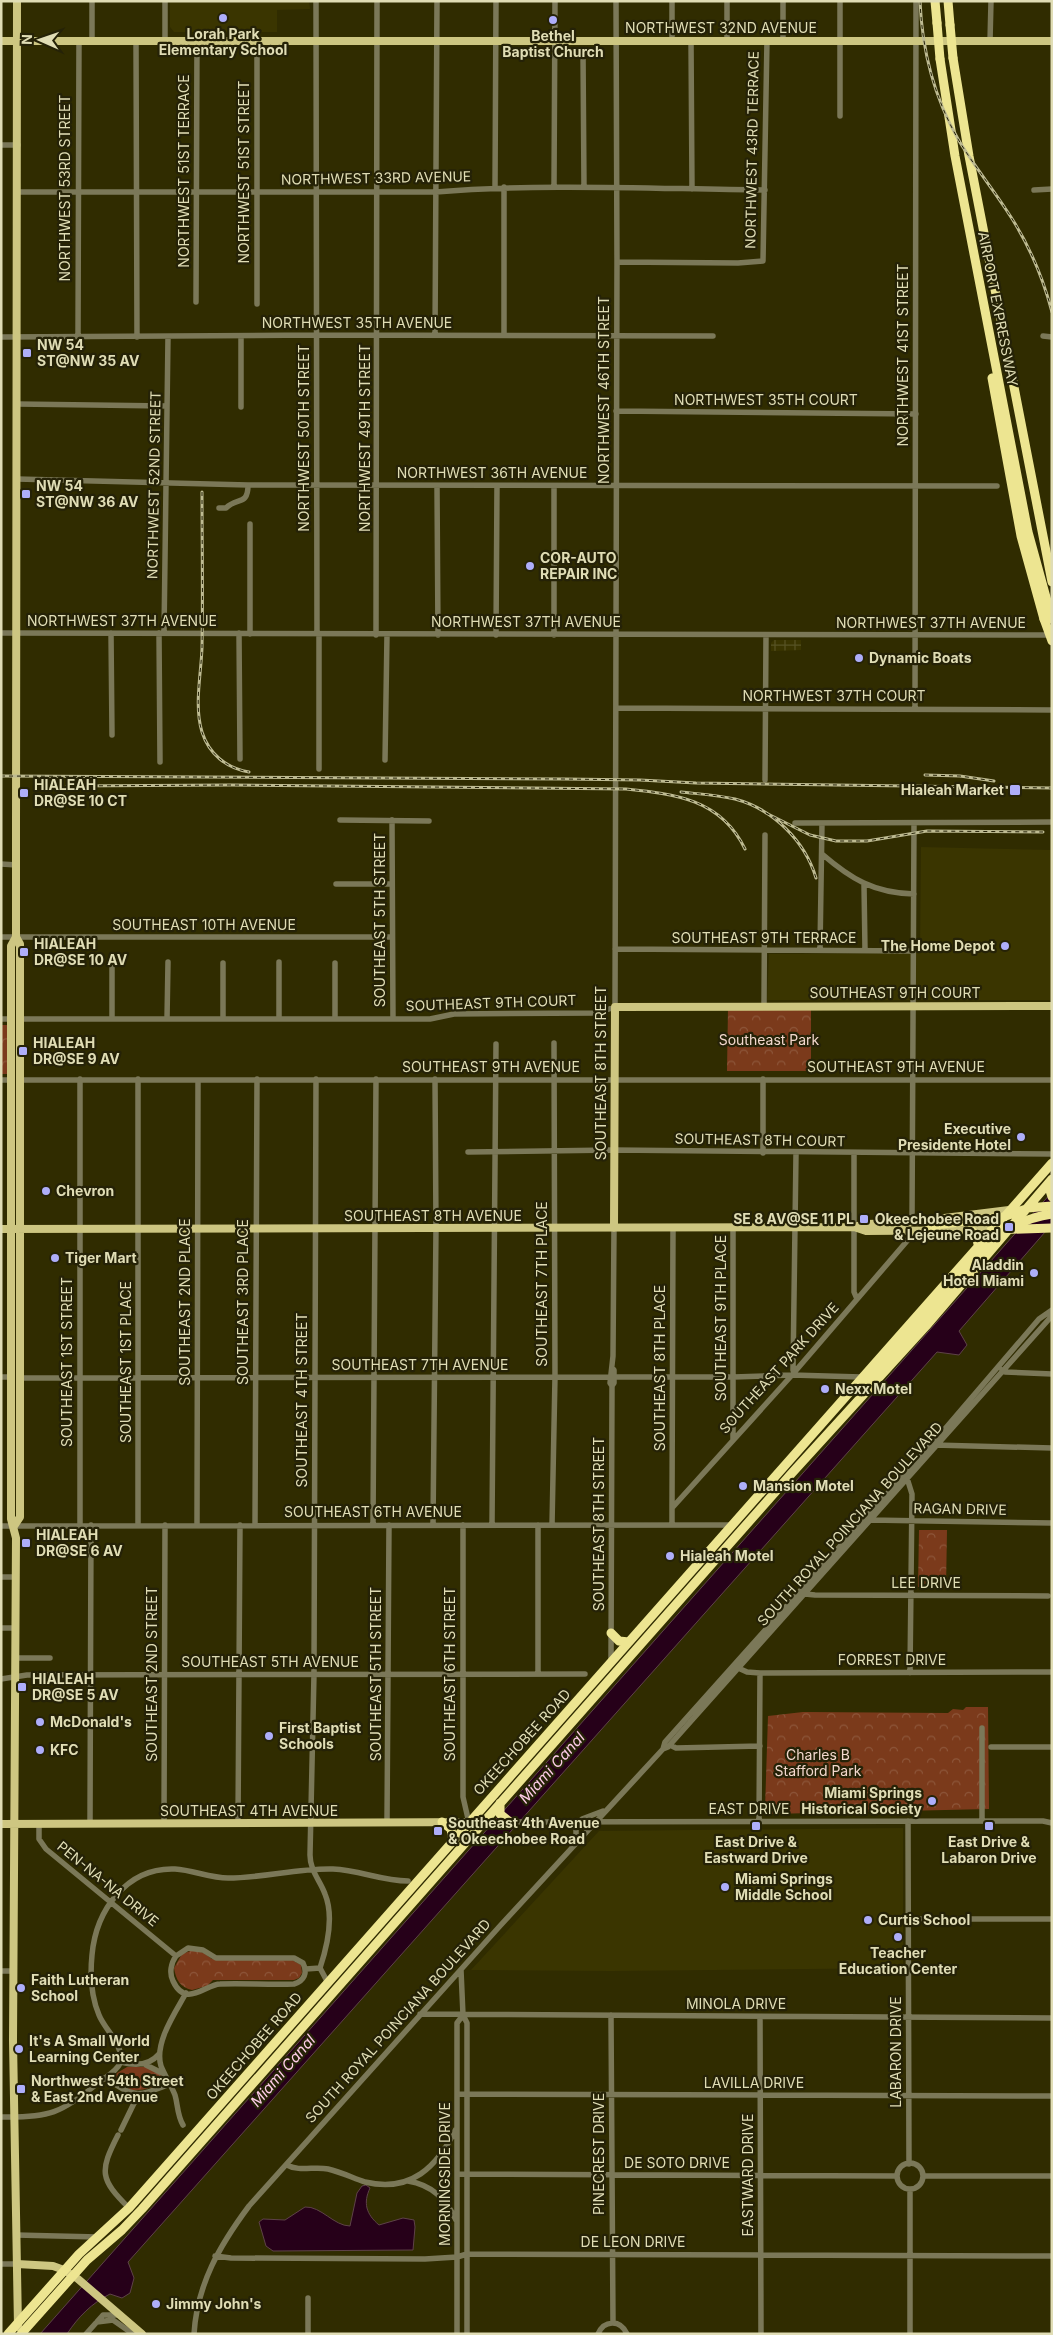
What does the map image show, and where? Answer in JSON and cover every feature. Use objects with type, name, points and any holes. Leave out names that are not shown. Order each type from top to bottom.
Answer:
[{"type":"highway","name":"AIRPORT EXPRESSWAY","points":[[935,1],[940,59],[954,156],[982,300],[995,400],[1026,560],[1048,619],[1052,641]]},
{"type":"highway","name":"AIRPORT EXPRESSWAY","points":[[948,1],[953,58],[972,174],[1052,582]]},
{"type":"highway","name":"OKEECHOBEE ROAD","points":[[8,2334],[64,2270],[129,2208],[733,1525],[978,1244],[1052,1163]]},
{"type":"highway","name":"OKEECHOBEE ROAD","points":[[20,2334],[73,2275],[142,2208],[487,1822],[604,1687],[1016,1228],[1050,1182]]},
{"type":"highway","points":[[1050,1182],[1051,1196]]},
{"type":"highway","points":[[928,1230],[934,1225],[1041,1206],[1052,1206]]},
{"type":"highway","points":[[796,1453],[869,1377],[982,1249],[998,1235],[1024,1221],[1052,1214]]},
{"type":"highway","points":[[991,1230],[1052,1228]]},
{"type":"highway","points":[[971,1230],[976,1236],[978,1244]]},
{"type":"highway","points":[[612,1633],[619,1641],[629,1642]]},
{"type":"highway","points":[[604,1687],[611,1662]]},
{"type":"highway","points":[[500,1807],[510,1822]]},
{"type":"highway","points":[[442,1822],[451,1829],[453,1841]]},
{"type":"highway","points":[[323,2004],[328,1983]]},
{"type":"main road","points":[[17,1],[17,865],[16,937],[11,946],[11,1519],[14,1526],[16,1577],[14,2117],[17,2322],[20,2334]]},
{"type":"main road","name":"NORTHWEST 32ND AVENUE","points":[[1,40],[1052,41]]},
{"type":"main road","points":[[14,1526],[20,1517],[20,944],[16,937]]},
{"type":"main road","name":"SOUTHEAST 9TH COURT","points":[[614,1007],[764,1005],[1052,1006]]},
{"type":"main road","name":"SOUTHEAST 8TH STREET","points":[[614,1007],[614,1228]]},
{"type":"main road","points":[[11,1022],[16,1033],[16,1074],[20,1080]]},
{"type":"main road","points":[[11,1080],[16,1089],[16,1114],[20,1121]]},
{"type":"main road","points":[[854,1227],[866,1224],[912,1222],[1006,1213]]},
{"type":"main road","points":[[854,1227],[866,1231],[991,1230]]},
{"type":"main road","name":"SOUTHEAST 8TH AVENUE","points":[[1,1229],[854,1227]]},
{"type":"main road","points":[[11,1377],[16,1392],[17,1428],[20,1438]]},
{"type":"main road","name":"SOUTHEAST 4TH AVENUE","points":[[1,1824],[487,1822]]},
{"type":"main road","points":[[17,2264],[53,2266],[73,2275],[106,2304],[117,2318],[142,2334]]},
{"type":"street","points":[[92,1],[92,40]]},
{"type":"street","points":[[164,41],[165,1]]},
{"type":"street","name":"NORTHWEST 50TH STREET","points":[[316,1],[319,769]]},
{"type":"street","name":"NORTHWEST 49TH STREET","points":[[376,635],[378,335],[376,192],[377,1]]},
{"type":"street","points":[[435,335],[437,1]]},
{"type":"street","points":[[495,187],[496,1]]},
{"type":"street","points":[[554,187],[555,1]]},
{"type":"street","name":"NORTHWEST 46TH STREET","points":[[615,779],[616,1]]},
{"type":"street","points":[[672,1],[672,40]]},
{"type":"street","points":[[727,1],[727,40]]},
{"type":"street","points":[[783,1],[783,40]]},
{"type":"street","points":[[840,1],[840,116]]},
{"type":"street","name":"NORTHWEST 41ST STREET","points":[[915,709],[916,1]]},
{"type":"street","points":[[990,41],[991,1]]},
{"type":"street","name":"NORTHWEST 53RD STREET","points":[[78,337],[79,40]]},
{"type":"street","points":[[136,40],[137,337]]},
{"type":"street","points":[[691,40],[692,190]]},
{"type":"street","name":"NORTHWEST 43RD TERRACE","points":[[617,262],[738,263],[763,261],[766,190],[766,40]]},
{"type":"street","name":"NORTHWEST 51ST TERRACE","points":[[196,41],[196,302]]},
{"type":"street","name":"NORTHWEST 51ST STREET","points":[[257,41],[257,304]]},
{"type":"street","points":[[583,52],[584,187]]},
{"type":"street","points":[[1,145],[18,145]]},
{"type":"street","name":"NORTHWEST 33RD AVENUE","points":[[17,192],[436,192],[495,187],[766,190]]},
{"type":"street","points":[[504,187],[504,335]]},
{"type":"street","points":[[1034,190],[1052,189]]},
{"type":"street","name":"NORTHWEST 35TH AVENUE","points":[[1,337],[316,335],[713,336]]},
{"type":"street","points":[[241,336],[241,407]]},
{"type":"street","points":[[1043,336],[1052,337]]},
{"type":"street","name":"NORTHWEST 52ND STREET","points":[[160,762],[168,337]]},
{"type":"street","points":[[17,404],[167,406]]},
{"type":"street","name":"NORTHWEST 35TH COURT","points":[[616,411],[916,414]]},
{"type":"street","name":"NORTHWEST 36TH AVENUE","points":[[17,479],[248,485],[997,486]]},
{"type":"street","points":[[219,508],[226,508],[232,503],[243,500],[248,495],[248,485]]},
{"type":"street","points":[[437,486],[438,635]]},
{"type":"street","points":[[496,634],[497,486]]},
{"type":"street","points":[[554,486],[554,634]]},
{"type":"street","points":[[250,524],[250,634]]},
{"type":"street","name":"NORTHWEST 37TH AVENUE","points":[[1,633],[1052,635]]},
{"type":"street","points":[[111,633],[112,735]]},
{"type":"street","points":[[239,634],[240,759]]},
{"type":"street","points":[[385,760],[387,635]]},
{"type":"street","points":[[765,780],[766,635]]},
{"type":"street","name":"NORTHWEST 37TH COURT","points":[[616,708],[1052,710]]},
{"type":"street","name":"SOUTHEAST 8TH STREET","points":[[614,1007],[615,779]]},
{"type":"street","points":[[340,820],[429,820]]},
{"type":"street","name":"SOUTHEAST 5TH STREET","points":[[392,820],[392,1019]]},
{"type":"street","points":[[795,823],[1052,822]]},
{"type":"street","points":[[820,949],[822,823]]},
{"type":"street","points":[[912,1222],[914,823]]},
{"type":"street","points":[[764,1005],[765,835]]},
{"type":"street","points":[[822,854],[864,885],[898,894],[914,894]]},
{"type":"street","points":[[1,864],[17,865]]},
{"type":"street","points":[[336,884],[392,884]]},
{"type":"street","points":[[864,885],[865,950]]},
{"type":"street","name":"SOUTHEAST 10TH AVENUE","points":[[1,937],[392,937]]},
{"type":"street","name":"SOUTHEAST 9TH TERRACE","points":[[615,949],[649,951],[820,949],[914,951]]},
{"type":"street","points":[[112,962],[112,1019]]},
{"type":"street","points":[[167,1019],[168,962]]},
{"type":"street","points":[[279,962],[279,1019]]},
{"type":"street","points":[[223,963],[223,1019]]},
{"type":"street","points":[[335,963],[335,1019]]},
{"type":"street","name":"SOUTHEAST 9TH COURT","points":[[20,1019],[430,1019],[454,1014],[597,1012],[614,1007]]},
{"type":"street","points":[[1,1019],[11,1022]]},
{"type":"street","name":"SOUTHEAST 7TH PLACE","points":[[552,1525],[555,1377],[554,1043]]},
{"type":"street","points":[[492,1525],[496,1044]]},
{"type":"street","name":"SOUTHEAST 1ST STREET","points":[[80,1079],[80,1526]]},
{"type":"street","name":"SOUTHEAST 1ST PLACE","points":[[138,1079],[138,1525]]},
{"type":"street","name":"SOUTHEAST 4TH STREET","points":[[312,1870],[310,1855],[314,1674],[316,1079]]},
{"type":"street","points":[[373,1525],[376,1079]]},
{"type":"street","points":[[433,1525],[436,1228],[435,1079]]},
{"type":"street","points":[[763,1079],[763,1153]]},
{"type":"street","points":[[1,1080],[11,1080]]},
{"type":"street","name":"SOUTHEAST 9TH AVENUE","points":[[20,1080],[1052,1080]]},
{"type":"street","name":"SOUTHEAST 2ND PLACE","points":[[197,1525],[198,1080]]},
{"type":"street","name":"SOUTHEAST 3RD PLACE","points":[[255,1525],[256,1080]]},
{"type":"street","name":"SOUTHEAST 8TH COURT","points":[[468,1152],[613,1150],[796,1154],[1052,1154]]},
{"type":"street","points":[[792,1374],[794,1365],[796,1154]]},
{"type":"street","points":[[854,1154],[854,1292],[857,1299]]},
{"type":"street","name":"SOUTHEAST 9TH PLACE","points":[[733,1227],[733,1439]]},
{"type":"street","name":"SOUTHEAST 8TH STREET","points":[[611,1662],[614,1228]]},
{"type":"street","name":"SOUTHEAST 8TH PLACE","points":[[672,1508],[673,1228]]},
{"type":"street","name":"SOUTHEAST PARK DRIVE","points":[[672,1508],[792,1374],[907,1241],[913,1231]]},
{"type":"street","name":"SOUTH ROYAL POINCIANA BOULEVARD","points":[[662,1748],[670,1745],[933,1445],[1050,1318],[1051,1310]]},
{"type":"street","name":"SOUTH ROYAL POINCIANA BOULEVARD","points":[[194,2334],[200,2297],[216,2256],[249,2206],[287,2166],[420,2014],[607,1810],[662,1748],[670,1736],[805,1594],[907,1478],[1039,1319],[1051,1310]]},
{"type":"street","points":[[1002,1370],[1005,1372],[1052,1374]]},
{"type":"street","name":"SOUTHEAST 7TH AVENUE","points":[[20,1378],[734,1377],[792,1374],[861,1377]]},
{"type":"street","points":[[1,1377],[11,1377]]},
{"type":"street","points":[[933,1445],[1052,1448]]},
{"type":"street","points":[[907,1478],[912,1494],[910,1672]]},
{"type":"street","points":[[672,1508],[672,1525]]},
{"type":"street","name":"RAGAN DRIVE","points":[[869,1520],[1052,1523]]},
{"type":"street","name":"SOUTHEAST 2ND STREET","points":[[164,1824],[165,1525]]},
{"type":"street","points":[[238,1823],[240,1525]]},
{"type":"street","name":"SOUTHEAST 5TH STREET","points":[[387,1823],[389,1525]]},
{"type":"street","name":"SOUTHEAST 6TH STREET","points":[[463,1525],[463,1797],[469,1822]]},
{"type":"street","points":[[538,1525],[538,1673]]},
{"type":"street","name":"SOUTHEAST 6TH AVENUE","points":[[1,1526],[733,1525]]},
{"type":"street","points":[[90,1824],[91,1526]]},
{"type":"street","points":[[1,1577],[16,1577]]},
{"type":"street","name":"LEE DRIVE","points":[[805,1594],[1048,1596]]},
{"type":"street","points":[[1,1628],[16,1628]]},
{"type":"street","points":[[15,1658],[50,1658]]},
{"type":"street","name":"FORREST DRIVE","points":[[736,1668],[748,1672],[1052,1672]]},
{"type":"street","points":[[759,1822],[760,1672]]},
{"type":"street","name":"SOUTHEAST 5TH AVENUE","points":[[1,1680],[27,1675],[585,1674]]},
{"type":"street","points":[[982,1728],[982,1821]]},
{"type":"street","points":[[670,1745],[676,1748],[760,1746]]},
{"type":"street","points":[[991,1747],[1052,1747]]},
{"type":"street","points":[[577,1821],[607,1810]]},
{"type":"street","points":[[1052,1817],[1052,1823]]},
{"type":"street","name":"EAST DRIVE","points":[[1044,1821],[1052,1817]]},
{"type":"street","points":[[565,1821],[576,1828],[575,1844]]},
{"type":"street","name":"LABARON DRIVE","points":[[908,1821],[909,2164]]},
{"type":"street","name":"EAST DRIVE","points":[[487,1822],[1044,1821],[1052,1823]]},
{"type":"street","name":"PEN-NA-NA DRIVE","points":[[39,1824],[38,1837],[42,1845],[176,1956]]},
{"type":"street","points":[[1,2117],[45,2115],[61,2110],[74,2103],[118,2067],[121,2062],[118,2048],[99,2014],[91,1980],[94,1939],[117,1892],[130,1881],[163,1870],[186,1870],[225,1878],[312,1870],[347,1870],[386,1880],[408,1881]]},
{"type":"street","points":[[312,1870],[328,1904],[327,1937],[320,1968],[328,1983]]},
{"type":"street","points":[[909,1918],[1052,1919]]},
{"type":"street","points":[[194,1948],[204,1950],[216,1958],[292,1958],[302,1961],[306,1970],[303,1978],[294,1984],[216,1984],[200,1993],[186,1993],[176,1986],[171,1977],[172,1964],[176,1956],[182,1950],[194,1948]]},
{"type":"street","points":[[306,1970],[320,1968]]},
{"type":"street","name":"MORNINGSIDE DRIVE","points":[[461,1970],[463,2015],[468,2023],[467,2334]]},
{"type":"street","points":[[1,1971],[14,1971]]},
{"type":"street","points":[[121,2062],[144,2064],[152,2062],[159,2054],[167,2030],[186,1993]]},
{"type":"street","name":"MINOLA DRIVE","points":[[420,2014],[1052,2018]]},
{"type":"street","name":"MORNINGSIDE DRIVE","points":[[457,2334],[457,2023],[463,2015]]},
{"type":"street","name":"PINECREST DRIVE","points":[[611,2015],[613,2323]]},
{"type":"street","name":"EASTWARD DRIVE","points":[[760,2017],[760,2334]]},
{"type":"street","points":[[159,2054],[183,2125]]},
{"type":"street","points":[[144,2064],[166,2076]]},
{"type":"street","points":[[105,2078],[138,2095],[170,2084]]},
{"type":"street","name":"LAVILLA DRIVE","points":[[457,2094],[1052,2096]]},
{"type":"street","points":[[129,2208],[111,2190],[106,2176],[107,2159],[138,2095]]},
{"type":"street","points":[[408,2181],[435,2163],[443,2154],[457,2125]]},
{"type":"street","points":[[909,2164],[920,2168],[923,2176],[919,2185],[910,2189],[900,2186],[896,2176],[900,2167],[909,2164]]},
{"type":"street","points":[[287,2166],[294,2168],[326,2168],[378,2184],[408,2181],[420,2184],[436,2192],[444,2200],[457,2223]]},
{"type":"street","name":"DE SOTO DRIVE","points":[[457,2174],[896,2176]]},
{"type":"street","points":[[923,2176],[1052,2176]]},
{"type":"street","points":[[910,2189],[910,2334]]},
{"type":"street","points":[[16,2235],[98,2237]]},
{"type":"street","name":"DE LEON DRIVE","points":[[216,2256],[231,2258],[457,2257],[467,2254],[1052,2256]]},
{"type":"street","points":[[1,2264],[17,2264]]},
{"type":"street","points":[[308,2298],[308,2334]]},
{"type":"street","points":[[86,2334],[100,2317],[107,2314],[117,2318],[132,2334]]},
{"type":"street","points":[[598,2334],[604,2325],[613,2323],[622,2326],[627,2334]]},
{"type":"shaded area","name":"Lorah Park Elementary School","points":[[170,1],[309,1],[310,9],[277,10],[277,32],[174,32],[170,27]]},
{"type":"shaded area","points":[[774,640],[801,640],[801,650],[771,651],[771,643]]},
{"type":"shaded area","points":[[921,847],[1052,850],[1052,1000],[767,1000],[769,954],[920,953]]},
{"type":"shaded area","name":"Miami Springs Middle School","points":[[903,1828],[903,1968],[611,1971],[471,1970],[599,1831]]},
{"type":"green space","name":"Southeast Park","points":[[728,1009],[811,1009],[811,1071],[727,1071]]},
{"type":"green space","points":[[1,1025],[7,1025],[7,1074],[1,1074]]},
{"type":"green space","points":[[919,1530],[947,1530],[946,1587],[918,1587]]},
{"type":"green space","name":"Charles B Stafford Park","points":[[966,1707],[988,1707],[989,1809],[769,1814],[765,1809],[768,1716],[803,1712],[948,1713],[953,1709],[963,1710]]},
{"type":"green space","points":[[193,1950],[204,1953],[212,1959],[292,1960],[301,1965],[302,1973],[299,1978],[294,1980],[213,1980],[207,1986],[192,1990],[184,1987],[179,1982],[174,1968],[182,1954]]},
{"type":"green space","points":[[127,2067],[147,2067],[162,2075],[164,2081],[143,2090],[130,2090],[119,2084],[114,2078],[117,2073]]},
{"type":"water","name":"Miami Canal","points":[[1052,1192],[1052,1224],[959,1331],[967,1345],[959,1355],[937,1352],[128,2262],[134,2278],[130,2293],[122,2298],[110,2294],[103,2298],[86,2311],[67,2334],[40,2334]]},
{"type":"water","points":[[366,2185],[370,2188],[366,2203],[367,2208],[371,2217],[379,2225],[403,2218],[414,2220],[413,2250],[273,2251],[266,2246],[259,2222],[263,2219],[285,2220],[305,2207],[317,2210],[338,2223],[350,2226],[357,2193],[362,2186]]},
{"type":"railway","points":[[920,1],[923,37],[931,72],[942,106],[963,148],[1013,220],[1027,245],[1044,284],[1052,312]]},
{"type":"railway","points":[[202,492],[202,648],[198,712],[205,740],[214,753],[233,767],[249,772]]},
{"type":"railway","points":[[925,775],[960,776],[994,781]]},
{"type":"railway","points":[[1,776],[564,779],[696,783],[1052,788]]},
{"type":"railway","points":[[67,786],[230,785],[626,789],[679,797],[710,809],[735,832],[745,849]]},
{"type":"railway","points":[[681,792],[735,799],[762,810],[786,828],[796,839],[811,864],[816,878]]},
{"type":"railway","points":[[766,813],[810,835],[836,841],[867,841],[927,831],[1043,832]]},
{"type":"place","name":"Lorah Park Elementary School","points":[[223,18]]},
{"type":"place","name":"Bethel Baptist Church","points":[[553,20]]},
{"type":"place","name":"NW 54 ST@NW 35 AV","points":[[27,353]]},
{"type":"place","name":"NW 54 ST@NW 36 AV","points":[[26,494]]},
{"type":"place","name":"COR-AUTO REPAIR INC","points":[[530,566]]},
{"type":"place","name":"Dynamic Boats","points":[[859,658]]},
{"type":"place","name":"Hialeah Market","points":[[1015,790]]},
{"type":"place","name":"HIALEAH DR@SE 10 CT","points":[[24,793]]},
{"type":"place","name":"The Home Depot","points":[[1005,946]]},
{"type":"place","name":"HIALEAH DR@SE 10 AV","points":[[24,952]]},
{"type":"place","name":"HIALEAH DR@SE 9 AV","points":[[23,1051]]},
{"type":"place","name":"Executive Presidente Hotel","points":[[1021,1137]]},
{"type":"place","name":"Chevron","points":[[46,1191]]},
{"type":"place","name":"SE 8 AV@SE 11 PL","points":[[864,1219]]},
{"type":"place","name":"Okeechobee Road & Lejeune Road","points":[[1009,1227]]},
{"type":"place","name":"Tiger Mart","points":[[55,1258]]},
{"type":"place","name":"Aladdin Hotel Miami","points":[[1034,1273]]},
{"type":"place","name":"Nexx Motel","points":[[825,1389]]},
{"type":"place","name":"Mansion Motel","points":[[743,1486]]},
{"type":"place","name":"HIALEAH DR@SE 6 AV","points":[[26,1543]]},
{"type":"place","name":"Hialeah Motel","points":[[670,1556]]},
{"type":"place","name":"HIALEAH DR@SE 5 AV","points":[[22,1687]]},
{"type":"place","name":"McDonald's","points":[[40,1722]]},
{"type":"place","name":"First Baptist Schools","points":[[269,1736]]},
{"type":"place","name":"KFC","points":[[40,1750]]},
{"type":"place","name":"Miami Springs Historical Society","points":[[932,1801]]},
{"type":"place","name":"East Drive & Eastward Drive","points":[[756,1826]]},
{"type":"place","name":"East Drive & Labaron Drive","points":[[989,1826]]},
{"type":"place","name":"Southeast 4th Avenue & Okeechobee Road","points":[[438,1831]]},
{"type":"place","name":"Miami Springs Middle School","points":[[725,1887]]},
{"type":"place","name":"Curtis School","points":[[868,1920]]},
{"type":"place","name":"Teacher Education Center","points":[[898,1937]]},
{"type":"place","name":"Faith Lutheran School","points":[[21,1988]]},
{"type":"place","name":"It's A Small World Learning Center","points":[[19,2049]]},
{"type":"place","name":"Northwest 54th Street & East 2nd Avenue","points":[[21,2089]]},
{"type":"place","name":"Jimmy John's","points":[[156,2304]]}]
